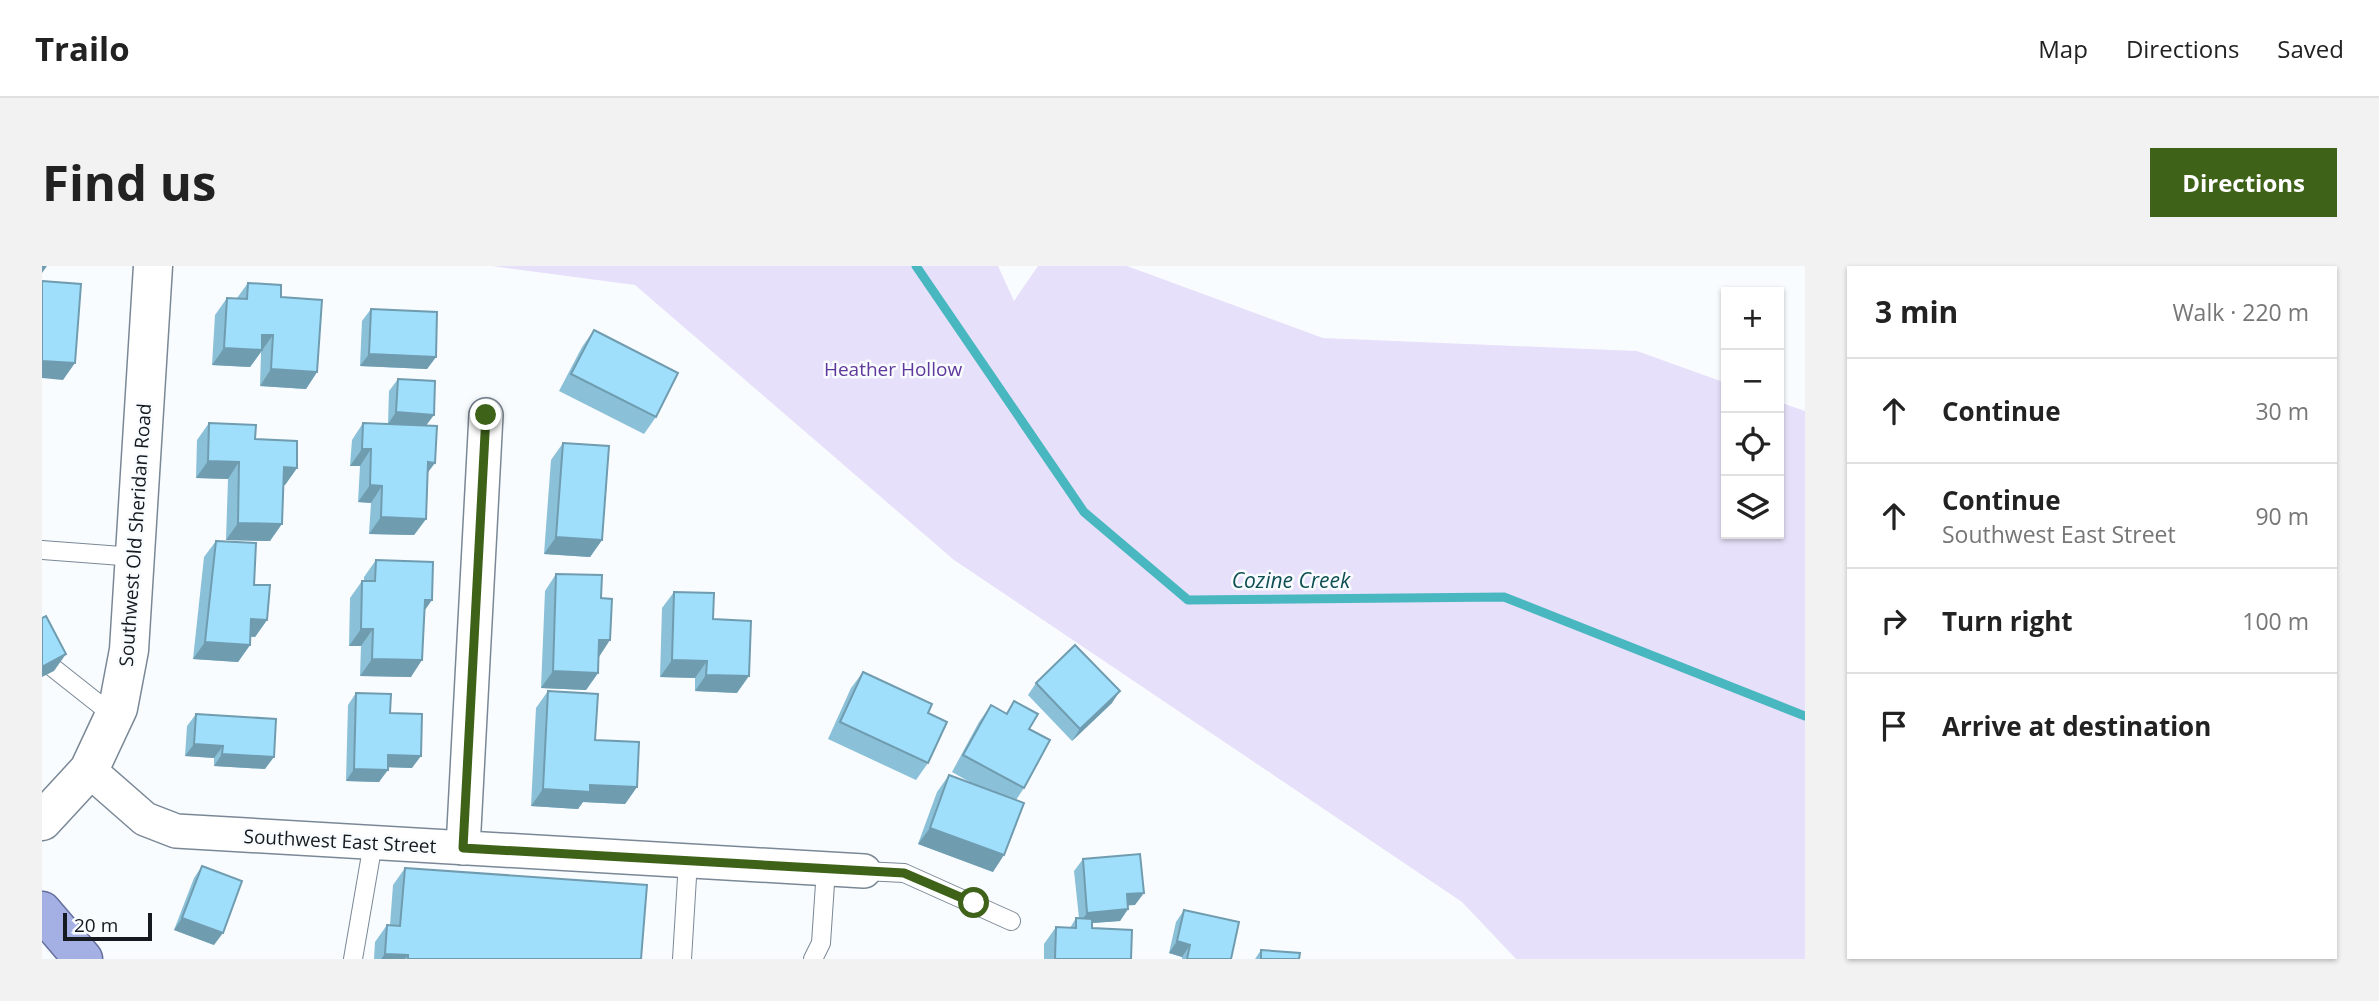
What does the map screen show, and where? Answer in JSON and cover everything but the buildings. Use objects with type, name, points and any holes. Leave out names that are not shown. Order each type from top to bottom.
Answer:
[{"type":"highway","points":[[42,911],[83,959]]},
{"type":"main road","name":"Southwest Old Sheridan Road","points":[[42,821],[89,770],[114,716],[129,650],[153,266]]},
{"type":"street","points":[[463,848],[486,415]]},
{"type":"street","name":"Southwest East Street","points":[[89,770],[145,819],[176,831],[864,871]]},
{"type":"lane","points":[[42,550],[135,556]]},
{"type":"lane","points":[[42,659],[114,716]]},
{"type":"lane","points":[[353,959],[373,843]]},
{"type":"lane","points":[[681,959],[688,861]]},
{"type":"lane","points":[[813,959],[821,943],[826,869]]},
{"type":"lane","points":[[864,871],[904,873],[1011,921]]},
{"type":"green space","name":"Heather Hollow","points":[[492,266],[998,266],[1014,301],[1038,266],[1127,266],[1323,338],[1637,351],[1721,381],[1721,539],[1784,539],[1784,404],[1805,411],[1805,959],[1516,959],[1462,902],[954,560],[635,285]]},
{"type":"waterway","name":"Cozine Creek","points":[[916,266],[1084,512],[1188,600],[1504,597],[1805,716]]},
{"type":"route","points":[[486,415],[463,848],[904,873],[974,903]]}]
